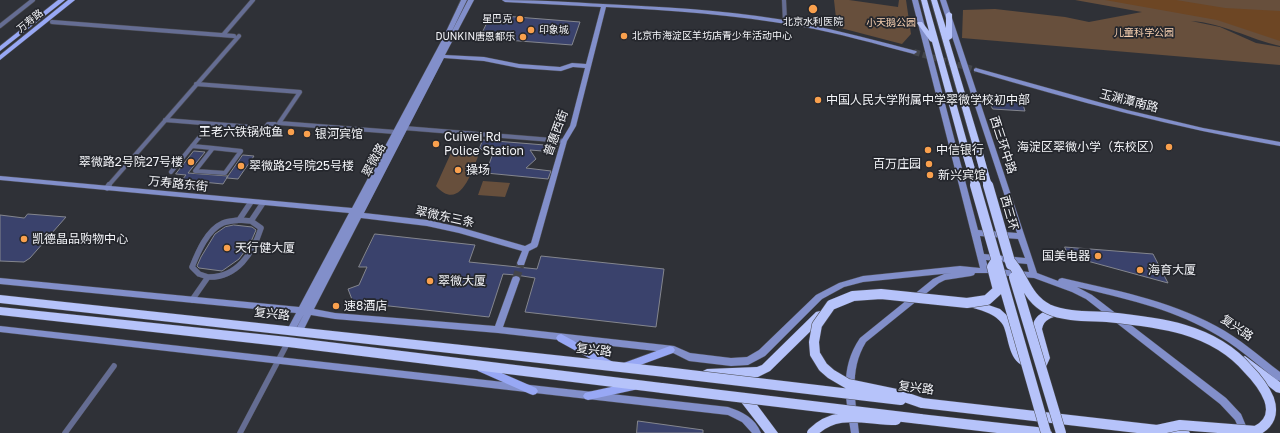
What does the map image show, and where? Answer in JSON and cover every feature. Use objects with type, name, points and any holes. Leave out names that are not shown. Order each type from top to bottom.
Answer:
[{"type":"highway","name":"西三环","points":[[924,0],[1046,433]]},
{"type":"highway","name":"西三环","points":[[934,0],[950,50],[1009,260],[1061,433]]},
{"type":"highway","points":[[949,14],[950,50]]},
{"type":"highway","points":[[920,23],[937,48]]},
{"type":"highway","points":[[683,374],[758,372],[766,368],[820,315],[835,303],[861,294],[882,294],[970,303],[988,301],[998,292],[992,267],[996,259]]},
{"type":"highway","points":[[1009,260],[1017,268],[1023,285],[1036,302],[1056,312]]},
{"type":"highway","name":"复兴路","points":[[0,299],[624,367],[1184,433]]},
{"type":"highway","points":[[970,303],[996,312],[1007,322],[1015,348],[1027,366]]},
{"type":"highway","points":[[0,311],[288,342],[477,366],[1046,433]]},
{"type":"highway","points":[[1041,366],[1045,358],[1037,329],[1038,324],[1047,314],[1056,312],[1174,326],[1207,338],[1235,355],[1280,388]]},
{"type":"highway","points":[[820,315],[814,338],[814,349],[821,365],[833,377],[858,388],[889,392],[922,403]]},
{"type":"highway","points":[[1157,430],[1180,425],[1248,432],[1256,431],[1266,426],[1270,421],[1272,412],[1268,395],[1257,379],[1235,355]]},
{"type":"highway","points":[[745,398],[772,433]]},
{"type":"highway","points":[[812,433],[821,425],[835,418],[885,421],[920,419]]},
{"type":"main road","name":"万寿路","points":[[0,49],[62,0]]},
{"type":"main road","name":"万寿路","points":[[0,58],[72,0]]},
{"type":"main road","points":[[561,338],[613,366]]},
{"type":"main road","points":[[624,367],[670,350]]},
{"type":"main road","points":[[477,366],[533,391]]},
{"type":"main road","points":[[588,396],[637,385]]},
{"type":"street","points":[[0,26],[34,0]]},
{"type":"street","points":[[222,35],[253,0]]},
{"type":"street","name":"翠微路","points":[[294,330],[356,213],[395,132],[464,0]]},
{"type":"street","name":"翠微路","points":[[356,213],[404,128],[471,0]]},
{"type":"street","points":[[506,0],[689,11],[785,22],[814,27],[914,52]]},
{"type":"street","points":[[784,0],[785,22]]},
{"type":"street","points":[[915,0],[985,271]]},
{"type":"street","name":"西三环中路","points":[[943,0],[949,14],[1034,275]]},
{"type":"street","name":"普惠西街","points":[[521,263],[526,249],[534,245],[564,141],[572,126],[587,75],[587,66],[604,6]]},
{"type":"street","points":[[52,22],[236,36],[107,188]]},
{"type":"street","points":[[442,56],[484,59],[519,66],[561,70],[572,65],[587,66]]},
{"type":"street","name":"玉渊潭南路","points":[[976,70],[1058,94],[1180,124],[1280,144]]},
{"type":"street","points":[[196,84],[300,92],[279,123],[395,132]]},
{"type":"street","points":[[165,120],[265,128],[268,124],[274,124]]},
{"type":"street","points":[[171,172],[210,124]]},
{"type":"street","points":[[404,128],[564,141]]},
{"type":"street","points":[[192,146],[213,148],[241,151],[225,174],[196,170],[213,148]]},
{"type":"street","name":"万寿路东街","points":[[0,178],[356,213]]},
{"type":"street","points":[[239,220],[251,202]]},
{"type":"street","points":[[252,221],[263,204]]},
{"type":"street","name":"翠微东三条","points":[[356,213],[427,223],[459,230],[526,249]]},
{"type":"street","points":[[239,220],[252,221],[261,228],[259,239],[250,252],[232,272],[222,277],[208,277],[199,274],[192,268],[197,255],[207,238],[222,224],[239,220]]},
{"type":"street","points":[[975,233],[1021,236]]},
{"type":"street","points":[[981,257],[1030,261]]},
{"type":"street","name":"复兴路","points":[[0,281],[305,311],[335,316],[498,330],[670,350],[689,357],[730,362],[748,361],[762,353],[819,297],[842,285],[870,278],[952,269],[985,271]]},
{"type":"street","points":[[855,433],[850,374],[855,349],[863,340],[936,281],[954,275],[985,271],[1034,275],[1075,290],[1093,300],[1223,401],[1238,417],[1245,433]]},
{"type":"street","name":"复兴路","points":[[1034,275],[1129,296],[1174,310],[1226,336],[1280,377]]},
{"type":"street","points":[[192,300],[208,277]]},
{"type":"street","points":[[498,330],[516,279]]},
{"type":"street","points":[[0,329],[533,391],[728,411],[750,422],[757,433]]},
{"type":"street","points":[[240,433],[288,342]]},
{"type":"street","points":[[65,433],[114,366]]},
{"type":"green space","name":"小天鹅公园","points":[[834,0],[849,0],[898,7],[899,0],[906,0],[911,34],[902,44],[837,27]]},
{"type":"green space","name":"儿童科学公园","points":[[1075,0],[1280,0],[1280,46],[1225,28],[1203,22],[1191,21],[1220,27],[1256,43],[1280,47],[1280,65],[962,38],[963,10],[995,9],[1065,17],[1089,22],[1142,12]]},
{"type":"green space","name":"操场","points":[[457,149],[473,149],[479,154],[469,179],[458,192],[452,195],[444,193],[436,186],[451,153]]},
{"type":"green space","points":[[483,181],[510,183],[505,197],[478,195]]},
{"type":"shaded area","points":[[1105,0],[1176,0],[1225,8],[1280,11],[1280,41],[1217,20]]},
{"type":"building","name":"印象城","points":[[491,15],[580,22],[572,45],[480,38]]},
{"type":"building","points":[[988,99],[1022,101],[1025,111],[993,109]]},
{"type":"building","points":[[483,140],[557,146],[555,152],[530,150],[536,159],[526,168],[551,171],[548,179],[486,173],[493,153],[484,152],[480,148]]},
{"type":"building","points":[[194,151],[205,152],[188,173],[228,176],[223,184],[182,180],[186,175],[176,174]]},
{"type":"building","name":"翠微路2号院25号楼","points":[[243,155],[254,156],[238,179],[227,178]]},
{"type":"building","name":"凯德晶品购物中心","points":[[28,214],[66,217],[30,258],[24,262],[0,261],[0,215],[24,218]]},
{"type":"building","name":"天行健大厦","points":[[234,225],[252,227],[256,230],[250,244],[239,259],[222,271],[199,268],[197,266],[201,257],[215,234],[225,227]]},
{"type":"building","name":"翠微大厦","points":[[375,234],[475,245],[469,262],[537,269],[541,256],[664,269],[656,327],[525,312],[535,278],[516,275],[503,274],[489,317],[353,302],[348,289],[359,285],[367,267],[359,267]]},
{"type":"building","name":"海育大厦","points":[[1065,247],[1153,254],[1168,283],[1069,256]]},
{"type":"building","points":[[638,421],[703,430],[703,433],[637,433]]},
{"type":"tunnel","points":[[914,52],[976,70]]},
{"type":"tunnel","points":[[516,279],[521,263]]},
{"type":"place","name":"北京水利医院","points":[[813,9]]},
{"type":"place","name":"星巴克","points":[[520,19]]},
{"type":"place","name":"印象城","points":[[531,30]]},
{"type":"place","name":"北京市海淀区羊坊店青少年活动中心","points":[[624,36]]},
{"type":"place","name":"DUNKIN唐恩都乐","points":[[523,37]]},
{"type":"place","name":"中国人民大学附属中学翠微学校初中部","points":[[818,100]]},
{"type":"place","name":"王老六铁锅炖鱼","points":[[291,132]]},
{"type":"place","name":"银河宾馆","points":[[307,134]]},
{"type":"place","name":"Cuiwei Rd Police Station","points":[[436,144]]},
{"type":"place","name":"海淀区翠微小学（东校区）","points":[[1169,147]]},
{"type":"place","name":"中信银行","points":[[928,150]]},
{"type":"place","name":"翠微路2号院27号楼","points":[[191,162]]},
{"type":"place","name":"百万庄园","points":[[929,164]]},
{"type":"place","name":"翠微路2号院25号楼","points":[[241,166]]},
{"type":"place","name":"操场","points":[[458,170]]},
{"type":"place","name":"新兴宾馆","points":[[930,175]]},
{"type":"place","name":"凯德晶品购物中心","points":[[24,239]]},
{"type":"place","name":"天行健大厦","points":[[227,248]]},
{"type":"place","name":"国美电器","points":[[1098,256]]},
{"type":"place","name":"海育大厦","points":[[1140,270]]},
{"type":"place","name":"翠微大厦","points":[[430,281]]},
{"type":"place","name":"速8酒店","points":[[336,306]]}]
